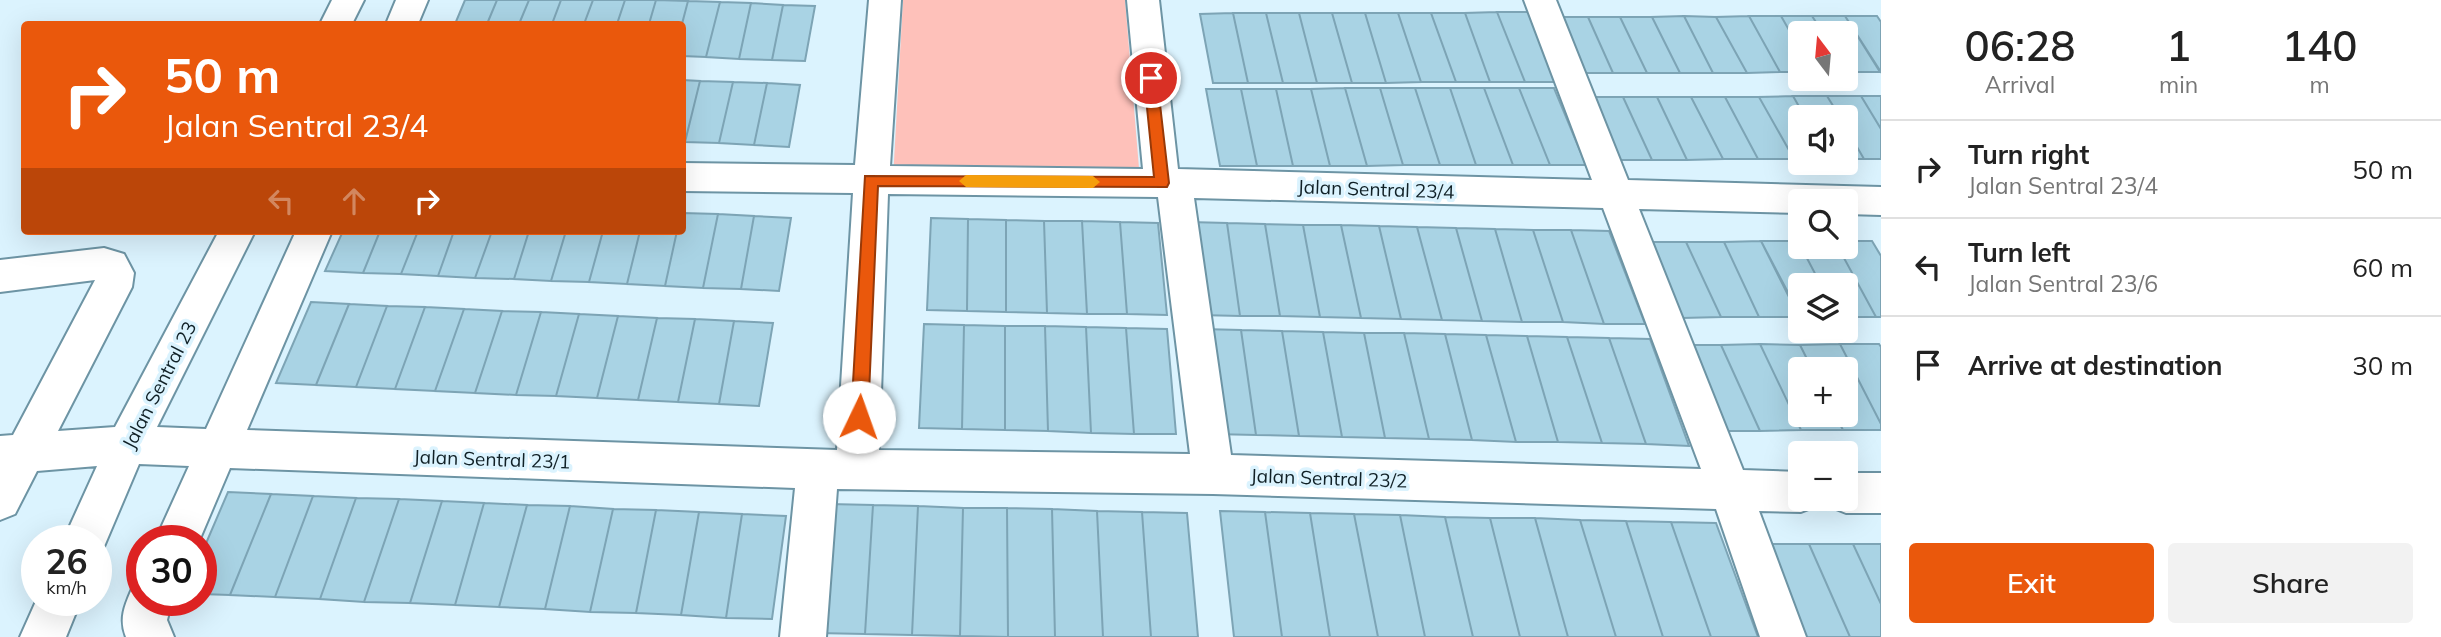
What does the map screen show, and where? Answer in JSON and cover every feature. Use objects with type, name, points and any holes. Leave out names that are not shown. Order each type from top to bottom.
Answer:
[{"type":"street","points":[[338,21],[348,0]]},
{"type":"street","points":[[403,21],[412,0]]},
{"type":"street","points":[[803,637],[837,470],[871,180],[885,0]]},
{"type":"street","points":[[1143,0],[1213,474]]},
{"type":"street","points":[[1540,0],[1730,490],[1783,637]]},
{"type":"street","name":"Jalan Sentral 23/4","points":[[686,177],[1168,183],[1881,201]]},
{"type":"street","name":"Jalan Sentral 23","points":[[92,525],[127,445],[235,235]]},
{"type":"street","points":[[184,525],[312,235]]},
{"type":"street","points":[[0,276],[104,263],[111,265],[115,273],[113,287],[11,454],[0,500]]},
{"type":"street","name":"Jalan Sentral 23/1","points":[[11,454],[127,445],[837,470]]},
{"type":"street","name":"Jalan Sentral 23/2","points":[[837,470],[1213,474],[1788,492]]},
{"type":"street","points":[[1858,492],[1881,493]]},
{"type":"street","points":[[43,637],[52,616]]},
{"type":"street","points":[[146,616],[146,632],[151,637]]},
{"type":"shaded area","points":[[903,0],[1125,0],[1140,180],[893,179]]},
{"type":"building","points":[[465,0],[497,0],[488,21],[456,21]]},
{"type":"building","points":[[497,0],[529,0],[520,21],[488,21]]},
{"type":"building","points":[[529,0],[561,0],[553,21],[520,21]]},
{"type":"building","points":[[561,0],[593,0],[585,21],[553,21]]},
{"type":"building","points":[[593,0],[625,0],[618,21],[585,21]]},
{"type":"building","points":[[625,0],[656,0],[650,21],[618,21]]},
{"type":"building","points":[[656,0],[688,1],[683,21],[650,21]]},
{"type":"building","points":[[688,1],[720,2],[706,57],[686,56],[686,21],[683,21]]},
{"type":"building","points":[[720,2],[751,3],[739,59],[706,57]]},
{"type":"building","points":[[751,3],[783,5],[772,60],[739,59]]},
{"type":"building","points":[[783,5],[815,6],[805,61],[772,60]]},
{"type":"building","points":[[1497,12],[1530,12],[1560,82],[1525,82]]},
{"type":"building","points":[[1497,12],[1525,82],[1490,82],[1465,13]]},
{"type":"building","points":[[1233,13],[1266,13],[1283,83],[1248,83]]},
{"type":"building","points":[[1233,13],[1248,83],[1213,83],[1200,14]]},
{"type":"building","points":[[1266,13],[1299,13],[1317,83],[1283,83]]},
{"type":"building","points":[[1299,13],[1332,13],[1352,83],[1317,83]]},
{"type":"building","points":[[1332,13],[1365,13],[1386,83],[1352,83]]},
{"type":"building","points":[[1365,13],[1398,13],[1421,82],[1386,83]]},
{"type":"building","points":[[1398,13],[1431,13],[1456,82],[1421,82]]},
{"type":"building","points":[[1431,13],[1465,13],[1490,82],[1456,82]]},
{"type":"building","points":[[1684,16],[1716,17],[1747,73],[1713,73]]},
{"type":"building","points":[[1684,16],[1713,73],[1680,73],[1652,17]]},
{"type":"building","points":[[1749,16],[1781,16],[1788,28],[1788,72],[1780,72]]},
{"type":"building","points":[[1749,16],[1780,72],[1747,73],[1716,17]]},
{"type":"building","points":[[1781,16],[1812,16],[1815,21],[1788,21],[1788,28]]},
{"type":"building","points":[[1812,16],[1845,16],[1848,21],[1815,21]]},
{"type":"building","points":[[1845,16],[1877,16],[1881,22],[1881,72],[1858,36],[1858,21],[1848,21]]},
{"type":"building","points":[[1555,17],[1588,17],[1613,73],[1580,73]]},
{"type":"building","points":[[1588,17],[1620,17],[1647,73],[1613,73]]},
{"type":"building","points":[[1620,17],[1652,17],[1680,73],[1647,73]]},
{"type":"building","points":[[1858,37],[1880,72],[1858,72]]},
{"type":"building","points":[[686,80],[700,81],[686,138]]},
{"type":"building","points":[[700,81],[733,82],[719,143],[686,142]]},
{"type":"building","points":[[733,82],[767,83],[754,145],[719,143]]},
{"type":"building","points":[[767,83],[800,85],[789,147],[754,145]]},
{"type":"building","points":[[1345,88],[1367,166],[1330,166],[1311,89]]},
{"type":"building","points":[[1345,88],[1380,88],[1403,165],[1367,166]]},
{"type":"building","points":[[1380,88],[1415,88],[1440,165],[1403,165]]},
{"type":"building","points":[[1415,88],[1450,88],[1476,165],[1440,165]]},
{"type":"building","points":[[1450,88],[1484,88],[1513,165],[1476,165]]},
{"type":"building","points":[[1484,88],[1519,88],[1550,165],[1513,165]]},
{"type":"building","points":[[1519,88],[1554,88],[1586,165],[1550,165]]},
{"type":"building","points":[[1206,89],[1241,89],[1257,166],[1220,166]]},
{"type":"building","points":[[1241,89],[1276,89],[1293,166],[1257,166]]},
{"type":"building","points":[[1276,89],[1311,89],[1330,166],[1293,166]]},
{"type":"building","points":[[1793,96],[1827,96],[1833,105],[1798,105]]},
{"type":"building","points":[[1793,96],[1798,105],[1788,105],[1788,148],[1759,97]]},
{"type":"building","points":[[1827,96],[1861,96],[1881,129],[1881,159],[1864,159],[1858,149],[1858,105],[1833,105]]},
{"type":"building","points":[[1861,96],[1881,96],[1881,129]]},
{"type":"building","points":[[1589,97],[1623,97],[1652,160],[1617,160]]},
{"type":"building","points":[[1623,97],[1657,97],[1687,160],[1652,160]]},
{"type":"building","points":[[1657,97],[1691,97],[1723,159],[1687,160]]},
{"type":"building","points":[[1691,97],[1725,97],[1758,159],[1723,159]]},
{"type":"building","points":[[1725,97],[1759,97],[1788,148],[1788,159],[1758,159]]},
{"type":"building","points":[[1858,149],[1864,159],[1858,159]]},
{"type":"building","points":[[686,213],[718,214],[703,288],[665,286],[676,235],[686,235]]},
{"type":"building","points":[[718,214],[754,216],[741,289],[703,288]]},
{"type":"building","points":[[754,216],[791,218],[779,291],[741,289]]},
{"type":"building","points":[[931,218],[968,219],[967,311],[927,310]]},
{"type":"building","points":[[968,219],[1006,220],[1006,312],[967,311]]},
{"type":"building","points":[[1006,220],[1044,221],[1047,313],[1006,312]]},
{"type":"building","points":[[1044,221],[1082,221],[1087,314],[1047,313]]},
{"type":"building","points":[[1082,221],[1120,222],[1127,314],[1087,314]]},
{"type":"building","points":[[1120,222],[1158,223],[1167,315],[1127,314]]},
{"type":"building","points":[[1189,222],[1227,223],[1240,316],[1199,315]]},
{"type":"building","points":[[1227,223],[1265,224],[1280,316],[1240,316]]},
{"type":"building","points":[[1265,224],[1303,225],[1320,317],[1280,316]]},
{"type":"building","points":[[1303,225],[1341,225],[1361,318],[1320,317]]},
{"type":"building","points":[[1341,225],[1379,226],[1401,319],[1361,318]]},
{"type":"building","points":[[1379,226],[1417,227],[1442,320],[1401,319]]},
{"type":"building","points":[[1417,227],[1456,228],[1482,321],[1442,320]]},
{"type":"building","points":[[1456,228],[1495,229],[1522,322],[1482,321]]},
{"type":"building","points":[[1495,229],[1533,230],[1563,322],[1522,322]]},
{"type":"building","points":[[1533,230],[1571,230],[1604,324],[1563,322]]},
{"type":"building","points":[[1571,230],[1609,231],[1645,324],[1604,324]]},
{"type":"building","points":[[341,235],[378,235],[363,273],[325,271]]},
{"type":"building","points":[[378,235],[416,235],[401,274],[363,273]]},
{"type":"building","points":[[416,235],[453,235],[438,276],[401,274]]},
{"type":"building","points":[[453,235],[491,235],[475,278],[438,276]]},
{"type":"building","points":[[491,235],[528,235],[514,279],[475,278]]},
{"type":"building","points":[[528,235],[565,235],[551,281],[514,279]]},
{"type":"building","points":[[565,235],[602,235],[589,282],[551,281]]},
{"type":"building","points":[[602,235],[639,235],[627,284],[589,282]]},
{"type":"building","points":[[639,235],[676,235],[665,286],[627,284]]},
{"type":"building","points":[[1761,241],[1788,295],[1788,317],[1759,317],[1724,242]]},
{"type":"building","points":[[1761,241],[1788,241],[1788,259],[1807,259],[1815,273],[1788,273],[1788,292]]},
{"type":"building","points":[[1858,241],[1872,241],[1881,256],[1881,317],[1876,317],[1858,284],[1858,273],[1852,273],[1845,259],[1858,259]]},
{"type":"building","points":[[1649,242],[1686,242],[1721,317],[1682,318]]},
{"type":"building","points":[[1686,242],[1724,242],[1759,317],[1721,317]]},
{"type":"building","points":[[1807,259],[1845,259],[1852,273],[1815,273]]},
{"type":"building","points":[[1858,284],[1876,317],[1858,317]]},
{"type":"building","points":[[311,302],[349,304],[316,385],[276,383]]},
{"type":"building","points":[[349,304],[387,306],[356,387],[316,385]]},
{"type":"building","points":[[387,306],[425,307],[395,389],[356,387]]},
{"type":"building","points":[[425,307],[464,309],[435,391],[395,389]]},
{"type":"building","points":[[464,309],[502,311],[475,393],[435,391]]},
{"type":"building","points":[[502,311],[541,312],[516,395],[475,393]]},
{"type":"building","points":[[541,312],[579,314],[556,396],[516,395]]},
{"type":"building","points":[[579,314],[618,316],[597,398],[556,396]]},
{"type":"building","points":[[618,316],[657,318],[638,400],[597,398]]},
{"type":"building","points":[[657,318],[695,319],[678,402],[638,400]]},
{"type":"building","points":[[695,319],[734,321],[719,404],[678,402]]},
{"type":"building","points":[[734,321],[773,323],[759,406],[719,404]]},
{"type":"building","points":[[924,324],[964,325],[962,429],[919,428]]},
{"type":"building","points":[[964,325],[1005,326],[1005,430],[962,429]]},
{"type":"building","points":[[1005,326],[1045,326],[1048,431],[1005,430]]},
{"type":"building","points":[[1045,326],[1086,327],[1091,433],[1048,431]]},
{"type":"building","points":[[1086,327],[1126,328],[1134,434],[1091,433]]},
{"type":"building","points":[[1126,328],[1167,329],[1176,434],[1134,434]]},
{"type":"building","points":[[1201,329],[1241,330],[1256,435],[1213,434]]},
{"type":"building","points":[[1241,330],[1282,331],[1299,436],[1256,435]]},
{"type":"building","points":[[1282,331],[1323,332],[1342,437],[1299,436]]},
{"type":"building","points":[[1323,332],[1364,333],[1385,438],[1342,437]]},
{"type":"building","points":[[1364,333],[1404,333],[1429,439],[1385,438]]},
{"type":"building","points":[[1404,333],[1445,334],[1472,440],[1429,439]]},
{"type":"building","points":[[1445,334],[1486,335],[1516,442],[1472,440]]},
{"type":"building","points":[[1486,335],[1527,336],[1558,442],[1516,442]]},
{"type":"building","points":[[1527,336],[1567,337],[1602,443],[1558,442]]},
{"type":"building","points":[[1567,337],[1609,338],[1646,444],[1602,443]]},
{"type":"building","points":[[1609,338],[1650,339],[1689,446],[1646,444]]},
{"type":"building","points":[[1760,344],[1800,345],[1806,357],[1788,357],[1788,403]]},
{"type":"building","points":[[1760,344],[1788,403],[1788,427],[1800,427],[1801,430],[1760,431],[1721,345]]},
{"type":"building","points":[[1840,344],[1879,344],[1881,347],[1881,424],[1858,379],[1858,357],[1847,357]]},
{"type":"building","points":[[1840,344],[1847,357],[1806,357],[1800,345]]},
{"type":"building","points":[[1681,345],[1721,345],[1760,431],[1718,431]]},
{"type":"building","points":[[1858,379],[1881,424],[1881,430],[1843,430],[1841,427],[1858,427]]},
{"type":"building","points":[[1800,427],[1841,427],[1843,430],[1801,430]]},
{"type":"building","points":[[228,492],[271,494],[230,595],[217,595],[217,525],[214,525]]},
{"type":"building","points":[[271,494],[313,496],[275,597],[230,595]]},
{"type":"building","points":[[313,496],[356,498],[320,599],[275,597]]},
{"type":"building","points":[[356,498],[399,499],[364,602],[320,599]]},
{"type":"building","points":[[399,499],[442,501],[410,603],[364,602]]},
{"type":"building","points":[[442,501],[484,503],[455,605],[410,603]]},
{"type":"building","points":[[484,503],[527,505],[499,607],[455,605]]},
{"type":"building","points":[[829,504],[873,505],[865,634],[817,633]]},
{"type":"building","points":[[527,505],[570,506],[545,609],[499,607]]},
{"type":"building","points":[[873,505],[918,506],[912,635],[865,634]]},
{"type":"building","points":[[570,506],[613,509],[590,612],[545,609]]},
{"type":"building","points":[[918,506],[963,508],[960,636],[912,635]]},
{"type":"building","points":[[963,508],[1007,508],[1008,637],[960,636]]},
{"type":"building","points":[[1007,508],[1052,509],[1055,637],[1008,637]]},
{"type":"building","points":[[613,509],[656,510],[636,613],[590,612]]},
{"type":"building","points":[[1052,509],[1097,511],[1103,637],[1055,637]]},
{"type":"building","points":[[656,510],[699,512],[681,615],[636,613]]},
{"type":"building","points":[[1097,511],[1142,512],[1151,637],[1103,637]]},
{"type":"building","points":[[1220,511],[1265,512],[1282,637],[1234,637]]},
{"type":"building","points":[[699,512],[742,514],[726,618],[681,615]]},
{"type":"building","points":[[1142,512],[1187,513],[1198,637],[1151,637]]},
{"type":"building","points":[[1265,512],[1310,513],[1330,637],[1282,637]]},
{"type":"building","points":[[1310,513],[1354,514],[1378,637],[1330,637]]},
{"type":"building","points":[[742,514],[786,516],[772,619],[726,618]]},
{"type":"building","points":[[1354,514],[1400,515],[1425,637],[1378,637]]},
{"type":"building","points":[[1400,515],[1445,517],[1473,637],[1425,637]]},
{"type":"building","points":[[1445,517],[1490,518],[1520,637],[1473,637]]},
{"type":"building","points":[[1490,518],[1535,518],[1568,637],[1520,637]]},
{"type":"building","points":[[1535,518],[1580,520],[1616,637],[1568,637]]},
{"type":"building","points":[[1580,520],[1626,521],[1663,637],[1616,637]]},
{"type":"building","points":[[1626,521],[1671,522],[1711,637],[1663,637]]},
{"type":"building","points":[[1671,522],[1716,523],[1758,637],[1711,637]]},
{"type":"building","points":[[1765,544],[1809,544],[1850,637],[1804,637]]},
{"type":"building","points":[[1809,544],[1853,544],[1881,604],[1881,637],[1850,637]]},
{"type":"building","points":[[1853,544],[1881,544],[1881,604]]},
{"type":"slow traffic","points":[[966,181],[1093,182]]},
{"type":"route","points":[[859,417],[871,180],[1161,183],[1151,78]]}]
